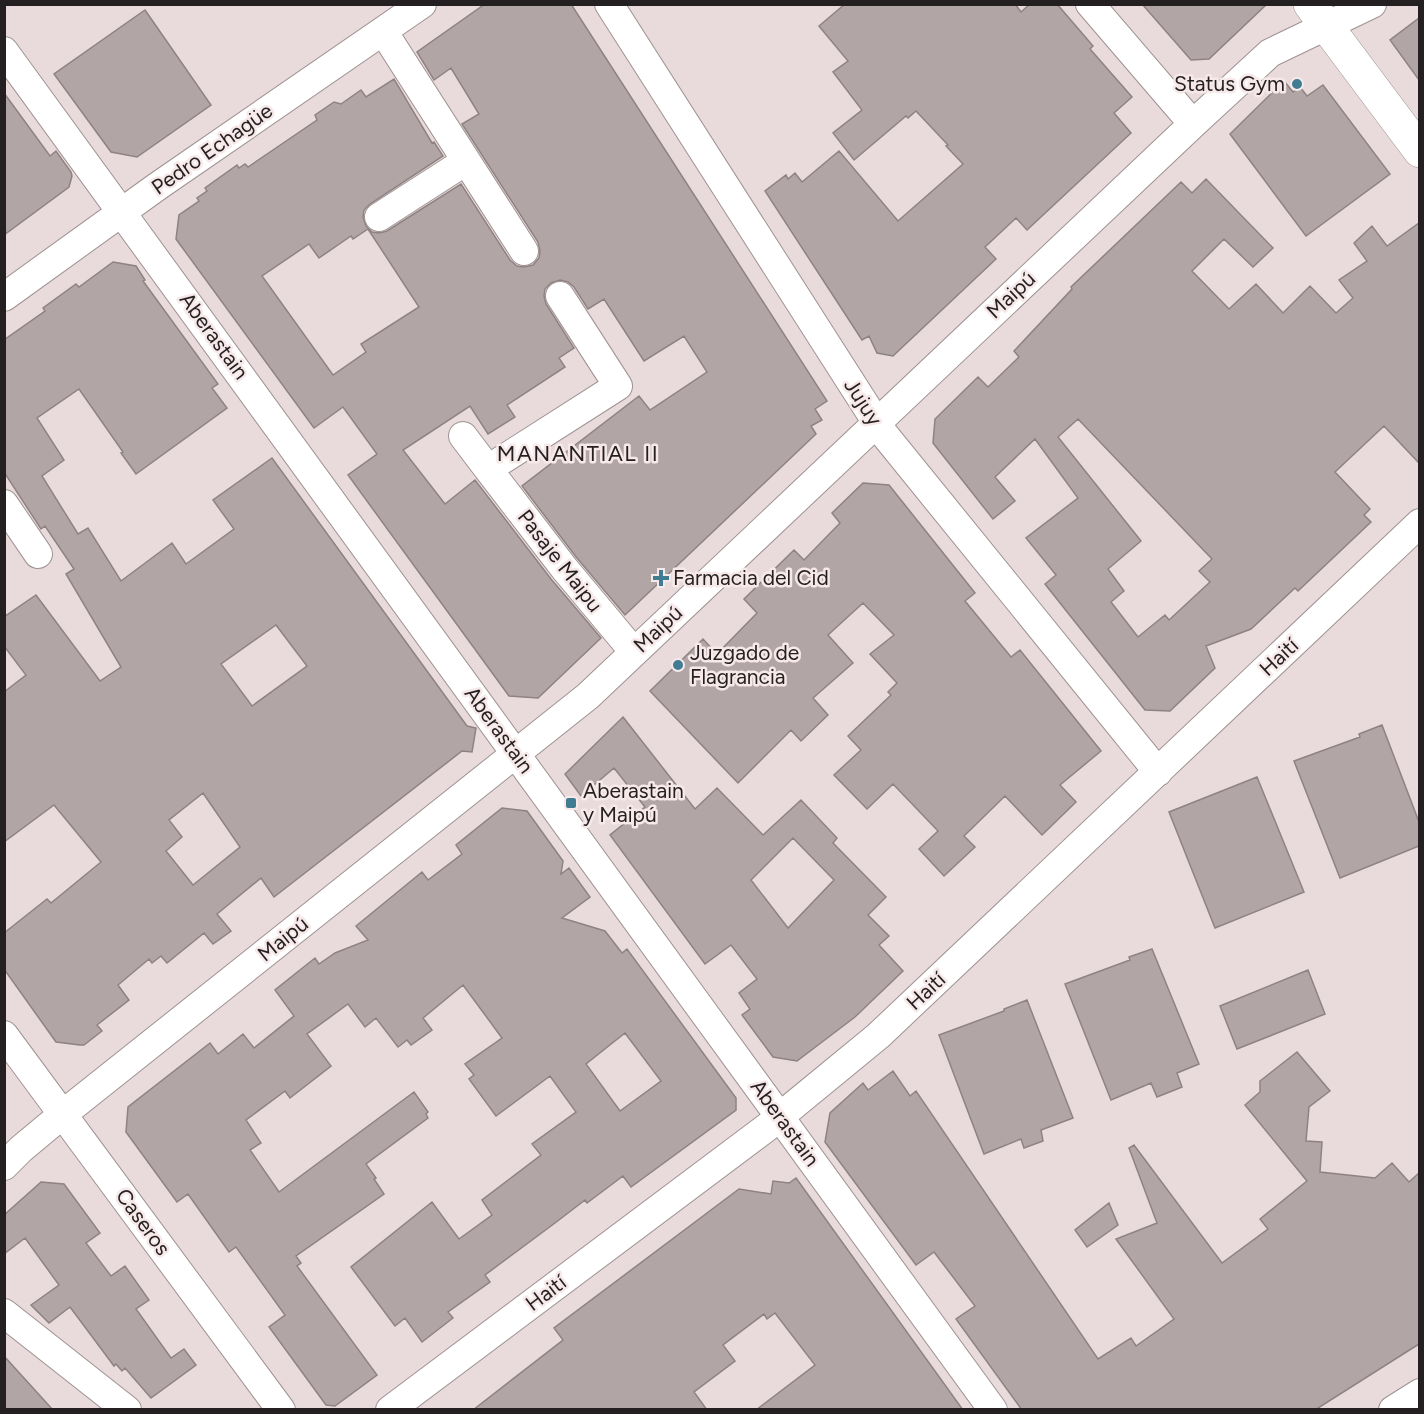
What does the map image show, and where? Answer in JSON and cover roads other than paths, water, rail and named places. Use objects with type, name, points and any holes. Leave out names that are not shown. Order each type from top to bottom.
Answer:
[{"type":"main road","points":[[1318,15],[1419,151]]},
{"type":"street","name":"Pedro Echagüe","points":[[4,297],[123,211],[422,4]]},
{"type":"street","name":"Jujuy","points":[[609,4],[884,434],[1158,772]]},
{"type":"street","points":[[1090,4],[1193,123]]},
{"type":"street","name":"Maipú","points":[[4,1166],[63,1114],[588,696],[1193,123],[1270,53],[1318,15],[1372,4]]},
{"type":"street","points":[[383,31],[524,251]]},
{"type":"street","name":"Aberastain","points":[[4,51],[123,211],[993,1410]]},
{"type":"street","points":[[379,217],[466,160]]},
{"type":"street","points":[[489,469],[618,386],[560,296]]},
{"type":"street","name":"Pasaje Maipu","points":[[463,436],[564,568],[634,652]]},
{"type":"street","points":[[4,504],[38,554]]},
{"type":"street","name":"Haití","points":[[390,1410],[780,1117],[878,1036],[1419,523]]},
{"type":"street","name":"Caseros","points":[[4,1035],[281,1410]]},
{"type":"street","points":[[4,1313],[127,1410]]},
{"type":"street","points":[[1393,1410],[1419,1393]]},
{"type":"place","name":"Status Gym","points":[[1297,84]]},
{"type":"place","name":"Farmacia del Cid","points":[[661,578]]},
{"type":"place","name":"Juzgado de Flagrancia","points":[[678,665]]},
{"type":"place","name":"Aberastain y Maipú","points":[[571,803]]},
{"type":"district","name":"MANANTIAL II","points":[[578,453]]}]
